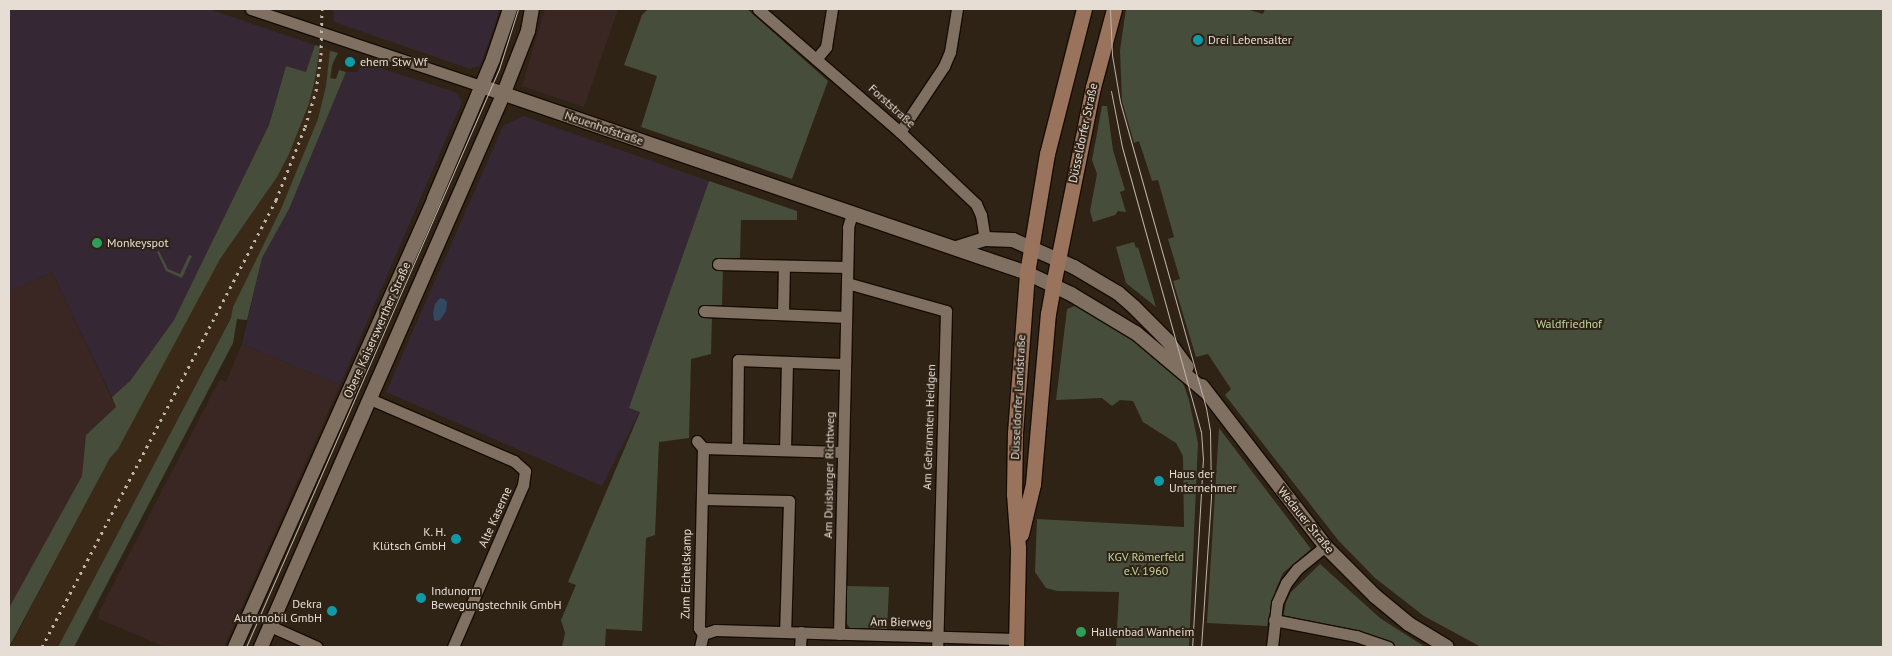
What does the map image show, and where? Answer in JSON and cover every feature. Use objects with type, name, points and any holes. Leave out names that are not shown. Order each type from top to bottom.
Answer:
[{"type":"main road","points":[[1030,247],[1047,154],[1084,9]]},
{"type":"main road","name":"Düsseldorfer Straße","points":[[1058,259],[1093,86],[1114,9]]},
{"type":"main road","name":"Düsseldorfer Landstraße","points":[[1016,643],[1018,548],[1014,494],[1015,433],[1030,247]]},
{"type":"main road","name":"Düsseldorfer Landstraße","points":[[1018,548],[1033,484],[1048,314],[1058,259]]},
{"type":"street","name":"Neuenhofstraße","points":[[251,9],[957,248],[1027,273],[1052,285]]},
{"type":"street","name":"Obere Kaiserswerther Straße","points":[[235,647],[386,311],[481,86],[510,9]]},
{"type":"street","name":"Obere Kaiserswerther Straße","points":[[261,647],[503,95],[528,31],[532,9]]},
{"type":"street","name":"Forststraße","points":[[758,9],[900,132],[976,204],[985,239]]},
{"type":"street","points":[[816,59],[826,47],[832,9]]},
{"type":"street","points":[[900,132],[944,66],[950,52],[957,9]]},
{"type":"street","name":"Am Duisburger Richtweg","points":[[839,634],[848,227],[852,214]]},
{"type":"street","points":[[957,248],[985,239],[1013,240],[1030,247]]},
{"type":"street","points":[[984,258],[985,239]]},
{"type":"street","name":"Wedauer Straße","points":[[1030,247],[1058,259],[1099,282],[1134,307],[1168,341],[1325,546],[1375,596],[1409,624],[1448,647]]},
{"type":"street","points":[[718,264],[847,268]]},
{"type":"street","points":[[783,313],[784,266]]},
{"type":"street","name":"Am Gebrannten Heidgen","points":[[847,283],[946,311],[937,642]]},
{"type":"street","name":"Wedauer Straße","points":[[1052,285],[1136,333],[1207,393]]},
{"type":"street","points":[[704,311],[846,316]]},
{"type":"street","points":[[737,449],[738,360],[845,364]]},
{"type":"street","points":[[784,450],[787,362]]},
{"type":"street","name":"Alte Kaserne","points":[[370,399],[514,461],[525,471],[523,485],[452,647]]},
{"type":"street","name":"Zum Eichelskamp","points":[[700,647],[703,634],[699,628],[702,499],[700,444],[737,449],[843,452]]},
{"type":"street","points":[[702,499],[790,501],[785,632]]},
{"type":"street","points":[[1272,647],[1274,620],[1286,583],[1297,569],[1325,546]]},
{"type":"street","points":[[1274,620],[1356,636],[1388,647]]},
{"type":"street","points":[[270,626],[317,647]]},
{"type":"street","name":"Am Bierweg","points":[[703,634],[709,630],[801,632],[937,642],[1016,643]]},
{"type":"street","points":[[800,647],[801,632]]},
{"type":"shaded area","points":[[9,9],[209,9],[315,45],[306,73],[286,66],[269,125],[174,320],[130,381],[112,397],[52,272],[9,292]]},
{"type":"shaded area","points":[[333,9],[499,9],[480,66],[470,69],[334,22]]},
{"type":"shaded area","points":[[545,9],[618,9],[584,107],[522,86]]},
{"type":"shaded area","points":[[315,45],[335,51],[330,90],[312,153],[289,209],[262,258],[247,320],[230,319],[58,647],[10,647],[110,458],[86,435],[116,407],[112,397],[130,381],[174,320],[269,125],[286,66],[306,72]]},
{"type":"shaded area","points":[[361,62],[455,92],[462,102],[340,385],[242,344],[262,258],[289,209],[346,72],[357,72]]},
{"type":"shaded area","points":[[523,116],[709,181],[630,408],[640,411],[602,486],[386,392],[503,126]]},
{"type":"shaded area","points":[[52,272],[116,407],[86,435],[110,458],[9,647],[9,292]]},
{"type":"shaded area","points":[[242,344],[340,385],[224,647],[165,647],[99,619],[99,612],[220,379],[226,382]]},
{"type":"green space","points":[[648,9],[747,9],[828,81],[792,179],[641,127],[657,76],[624,65],[642,15]]},
{"type":"green space","name":"Waldfriedhof","points":[[1126,9],[1246,9],[1263,14],[1265,9],[1883,9],[1883,647],[1481,647],[1424,616],[1375,578],[1338,540],[1225,395],[1231,389],[1208,354],[1196,357],[1173,281],[1180,279],[1168,239],[1174,237],[1158,180],[1152,181],[1139,141],[1134,143],[1122,101],[1120,50]]},
{"type":"green space","points":[[315,45],[320,47],[314,84],[308,106],[289,154],[277,177],[220,259],[118,449],[110,458],[9,647],[9,608],[82,476],[86,435],[116,407],[112,397],[130,381],[174,320],[269,125],[286,66],[306,72]]},
{"type":"green space","points":[[330,51],[338,53],[332,65],[330,78],[336,79],[339,70],[346,72],[289,209],[262,258],[247,320],[237,319],[233,343],[74,647],[58,647],[231,318],[233,307],[281,209],[318,119],[326,86]]},
{"type":"green space","points":[[1102,106],[1107,106],[1113,150],[1125,190],[1120,192],[1126,212],[1118,211],[1115,215],[1093,222],[1090,211],[1097,174],[1092,160]]},
{"type":"green space","points":[[709,181],[797,211],[797,220],[741,220],[740,259],[723,266],[722,307],[712,316],[711,354],[691,359],[689,438],[659,442],[655,535],[646,538],[642,631],[606,629],[605,647],[562,647],[565,633],[561,620],[576,585],[568,582],[640,412],[629,408]]},
{"type":"green space","points":[[1134,242],[1136,248],[1138,247],[1156,307],[1126,283],[1116,247]]},
{"type":"green space","points":[[159,251],[168,269],[180,274],[189,255],[192,256],[182,278],[166,271],[157,252]]},
{"type":"green space","name":"KGV Römerfeld e.V. 1960","points":[[1077,305],[1144,346],[1181,377],[1189,400],[1198,443],[1189,647],[1116,647],[1119,592],[1057,591],[1046,588],[1035,572],[1037,519],[1184,527],[1183,456],[1176,443],[1143,422],[1133,401],[1120,400],[1112,406],[1102,398],[1056,400],[1067,309]]},
{"type":"green space","points":[[1219,428],[1311,549],[1283,573],[1276,589],[1267,626],[1207,623]]},
{"type":"green space","points":[[1320,564],[1380,618],[1425,647],[1398,647],[1355,632],[1283,618],[1286,602],[1291,592]]},
{"type":"green space","points":[[847,586],[889,587],[887,630],[850,628],[846,623]]},
{"type":"water","points":[[440,298],[447,302],[446,311],[440,320],[436,321],[434,320],[433,313],[435,304]]},
{"type":"tram line","points":[[246,647],[499,69],[518,9]]},
{"type":"tram line","points":[[1110,9],[1112,55],[1120,102],[1206,408],[1210,431],[1211,497],[1201,647]]},
{"type":"tram line","points":[[1111,91],[1122,147],[1201,431],[1203,458],[1192,647]]},
{"type":"railway","points":[[42,647],[276,200],[305,127],[316,91],[321,55],[322,9]]},
{"type":"place","name":"Drei Lebensalter","points":[[1198,40]]},
{"type":"place","name":"ehem Stw Wf","points":[[350,62]]},
{"type":"place","name":"Monkeyspot","points":[[97,243]]},
{"type":"place","name":"Haus der Unternehmer","points":[[1159,481]]},
{"type":"place","name":"K. H. Klütsch GmbH","points":[[456,539]]},
{"type":"place","name":"Indunorm Bewegungstechnik GmbH","points":[[421,598]]},
{"type":"place","name":"Dekra Automobil GmbH","points":[[332,611]]},
{"type":"place","name":"Hallenbad Wanheim","points":[[1081,632]]}]
